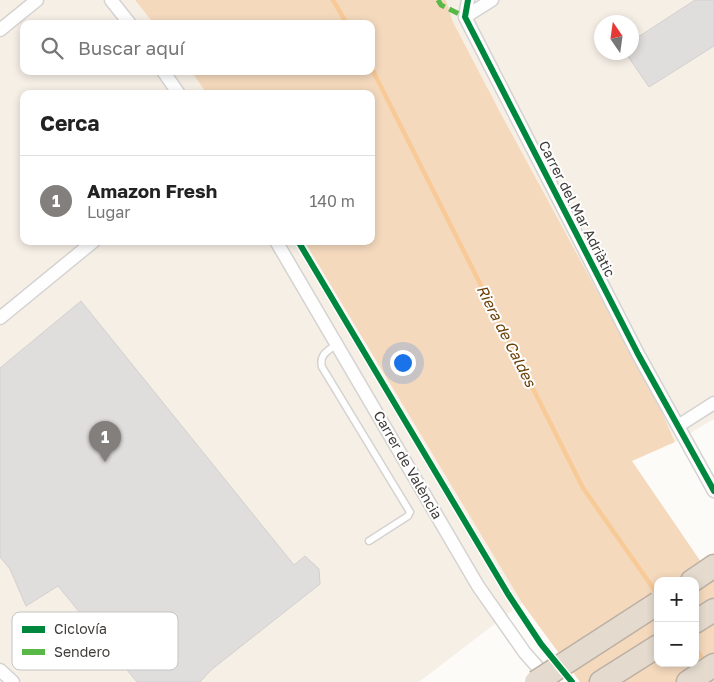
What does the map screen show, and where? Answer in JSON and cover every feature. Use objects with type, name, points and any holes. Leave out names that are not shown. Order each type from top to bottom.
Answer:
[{"type":"highway","points":[[698,577],[714,566]]},
{"type":"highway","points":[[536,682],[654,606]]},
{"type":"highway","points":[[699,619],[714,610]]},
{"type":"highway","points":[[601,682],[654,649]]},
{"type":"highway","points":[[688,682],[714,665]]},
{"type":"street","points":[[0,30],[37,0]]},
{"type":"street","points":[[111,0],[127,20]]},
{"type":"street","points":[[465,17],[468,0]]},
{"type":"street","points":[[465,17],[492,0]]},
{"type":"street","name":"Carrer del Mar Adriàtic","points":[[465,17],[638,354],[714,491]]},
{"type":"street","points":[[166,75],[176,90]]},
{"type":"street","points":[[0,318],[89,245]]},
{"type":"street","name":"Carrer de València","points":[[278,245],[478,586],[525,653],[550,682]]},
{"type":"street","points":[[678,426],[714,403]]},
{"type":"street","points":[[0,670],[13,682]]},
{"type":"lane","points":[[337,344],[323,353],[320,362],[322,367],[410,512],[408,516],[369,541]]},
{"type":"shaded area","points":[[0,0],[135,0],[151,20],[20,20],[20,75],[194,75],[204,90],[20,90],[20,245],[305,245],[522,603],[419,682],[0,682]]},
{"type":"shaded area","points":[[135,0],[446,0],[453,22],[659,405],[675,442],[632,461],[714,581],[714,682],[580,682],[522,603],[306,245],[375,245],[375,90],[204,90],[194,75],[375,75],[375,20],[151,20]]},
{"type":"shaded area","points":[[446,0],[714,0],[714,419],[675,442],[659,405],[453,22]]},
{"type":"building","points":[[695,0],[714,0],[714,46],[649,87],[630,60],[639,60],[639,36]]},
{"type":"building","points":[[81,301],[294,565],[305,556],[319,569],[320,584],[211,670],[200,682],[137,682],[127,670],[178,670],[178,612],[79,612],[58,586],[26,606],[10,569],[0,557],[0,368]]},
{"type":"waterway","name":"Riera de Caldes","points":[[333,0],[345,20]]},
{"type":"waterway","name":"Riera de Caldes","points":[[375,75],[583,488],[654,589]]},
{"type":"waterway","name":"Riera de Caldes","points":[[699,653],[706,663]]},
{"type":"marked path","points":[[438,0],[441,5],[465,17]]},
{"type":"cycle path","points":[[468,0],[465,17],[638,354],[714,491]]},
{"type":"cycle path","points":[[300,245],[508,594],[541,644],[572,682]]},
{"type":"place","name":"Amazon Fresh","points":[[105,462]]}]
